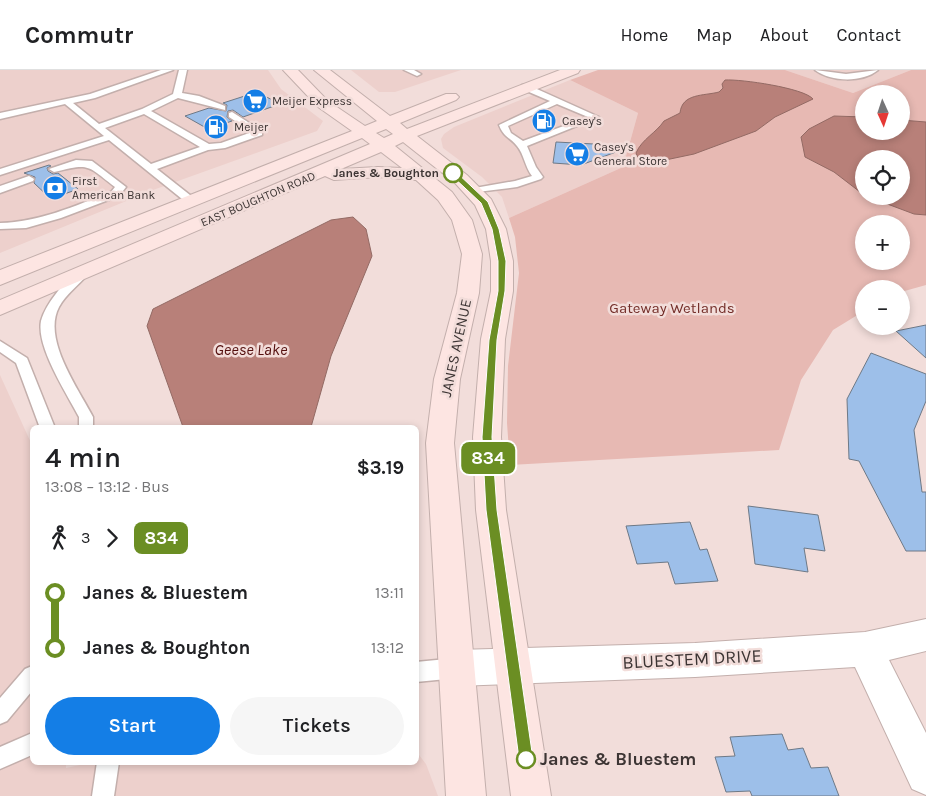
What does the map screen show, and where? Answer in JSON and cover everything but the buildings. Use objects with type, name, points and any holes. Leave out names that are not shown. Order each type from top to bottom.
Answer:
[{"type":"street","name":"JANES AVENUE","points":[[290,70],[323,104],[361,132],[396,154],[445,196],[462,220],[472,254],[468,293],[447,379],[440,443],[447,563],[466,796]]},
{"type":"street","points":[[321,70],[407,136],[473,191],[484,202],[496,229],[502,261],[502,291],[493,340],[487,437],[491,510],[531,796]]},
{"type":"street","name":"EAST BOUGHTON ROAD","points":[[0,308],[407,136],[525,87],[572,70]]},
{"type":"street","name":"EAST BOUGHTON ROAD","points":[[0,278],[388,121],[462,93],[391,104],[359,100]]},
{"type":"street","points":[[302,180],[378,172],[420,175]]},
{"type":"street","name":"BLUESTEM DRIVE","points":[[457,668],[695,660],[865,648],[926,635]]},
{"type":"street","points":[[865,648],[926,775]]},
{"type":"lane","points":[[0,116],[67,102],[120,88],[169,70]]},
{"type":"lane","points":[[177,95],[183,70]]},
{"type":"lane","points":[[408,70],[417,74]]},
{"type":"lane","points":[[819,70],[836,76],[857,78],[874,70]]},
{"type":"lane","points":[[522,146],[540,136],[572,127],[595,117],[525,87]]},
{"type":"lane","points":[[98,127],[145,111],[177,95],[196,98],[222,108]]},
{"type":"lane","points":[[473,191],[517,184],[538,177],[531,168],[522,146],[507,134],[502,125],[557,101]]},
{"type":"lane","points":[[67,102],[191,201]]},
{"type":"lane","points":[[145,111],[207,146]]},
{"type":"lane","points":[[150,168],[207,146],[222,146],[259,133],[232,115]]},
{"type":"lane","points":[[0,172],[110,137]]},
{"type":"lane","points":[[1,226],[14,228],[30,224],[110,196],[120,189],[120,185],[89,163],[76,163],[54,169]]},
{"type":"lane","points":[[0,190],[29,179]]},
{"type":"lane","points":[[80,275],[66,288],[48,321],[47,329],[50,344],[86,417],[86,425]]},
{"type":"lane","points":[[0,345],[22,361],[47,425]]},
{"type":"lane","points":[[419,672],[457,668]]},
{"type":"lane","points":[[0,714],[30,678]]},
{"type":"lane","points":[[0,758],[30,745]]},
{"type":"lane","points":[[102,796],[107,765]]},
{"type":"shaded area","points":[[0,70],[268,70],[281,89],[323,121],[317,131],[153,190],[0,253]]},
{"type":"shaded area","points":[[351,70],[461,70],[395,92],[379,92]]},
{"type":"shaded area","points":[[785,70],[911,70],[873,85],[855,85],[855,92]]},
{"type":"shaded area","points":[[570,80],[638,113],[623,167],[509,218],[502,197],[482,177],[443,148],[441,139],[444,134],[454,127]]},
{"type":"shaded area","points":[[0,375],[30,441],[30,765],[66,765],[66,768],[80,765],[419,765],[419,755],[426,764],[438,796],[0,796]]},
{"type":"green space","name":"Gateway Wetlands","points":[[598,70],[785,70],[855,92],[855,140],[910,140],[910,85],[873,85],[911,70],[926,70],[926,285],[910,289],[910,280],[855,280],[855,317],[833,330],[801,380],[779,450],[510,465],[507,423],[508,366],[519,273],[515,237],[509,218],[623,167],[638,113],[570,80]]},
{"type":"water","points":[[725,80],[744,81],[785,88],[798,91],[813,99],[775,117],[756,131],[694,154],[651,163],[639,160],[636,153],[639,148],[664,121],[680,113],[685,102],[689,99],[695,96],[719,92],[723,88],[722,84]]},
{"type":"water","points":[[834,116],[855,117],[855,140],[910,140],[910,121],[926,122],[926,215],[914,214],[890,205],[910,205],[910,150],[855,150],[855,188],[834,172],[805,157],[801,137],[809,129]]},
{"type":"water","name":"Geese Lake","points":[[353,217],[366,229],[372,256],[331,356],[312,425],[182,425],[147,326],[153,309],[331,220]]},
{"type":"bus line","name":"834","points":[[453,173],[484,202],[496,229],[502,261],[502,291],[493,340],[487,437],[491,510],[526,759]]},
{"type":"place","name":"Meijer Express","points":[[255,101]]},
{"type":"place","name":"Casey's","points":[[544,121]]},
{"type":"place","name":"Meijer","points":[[216,127]]},
{"type":"place","name":"Casey's General Store","points":[[577,154]]},
{"type":"place","name":"Janes & Boughton","points":[[453,173]]},
{"type":"place","name":"First American Bank","points":[[55,188]]},
{"type":"place","name":"Janes & Bluestem","points":[[526,759]]}]
